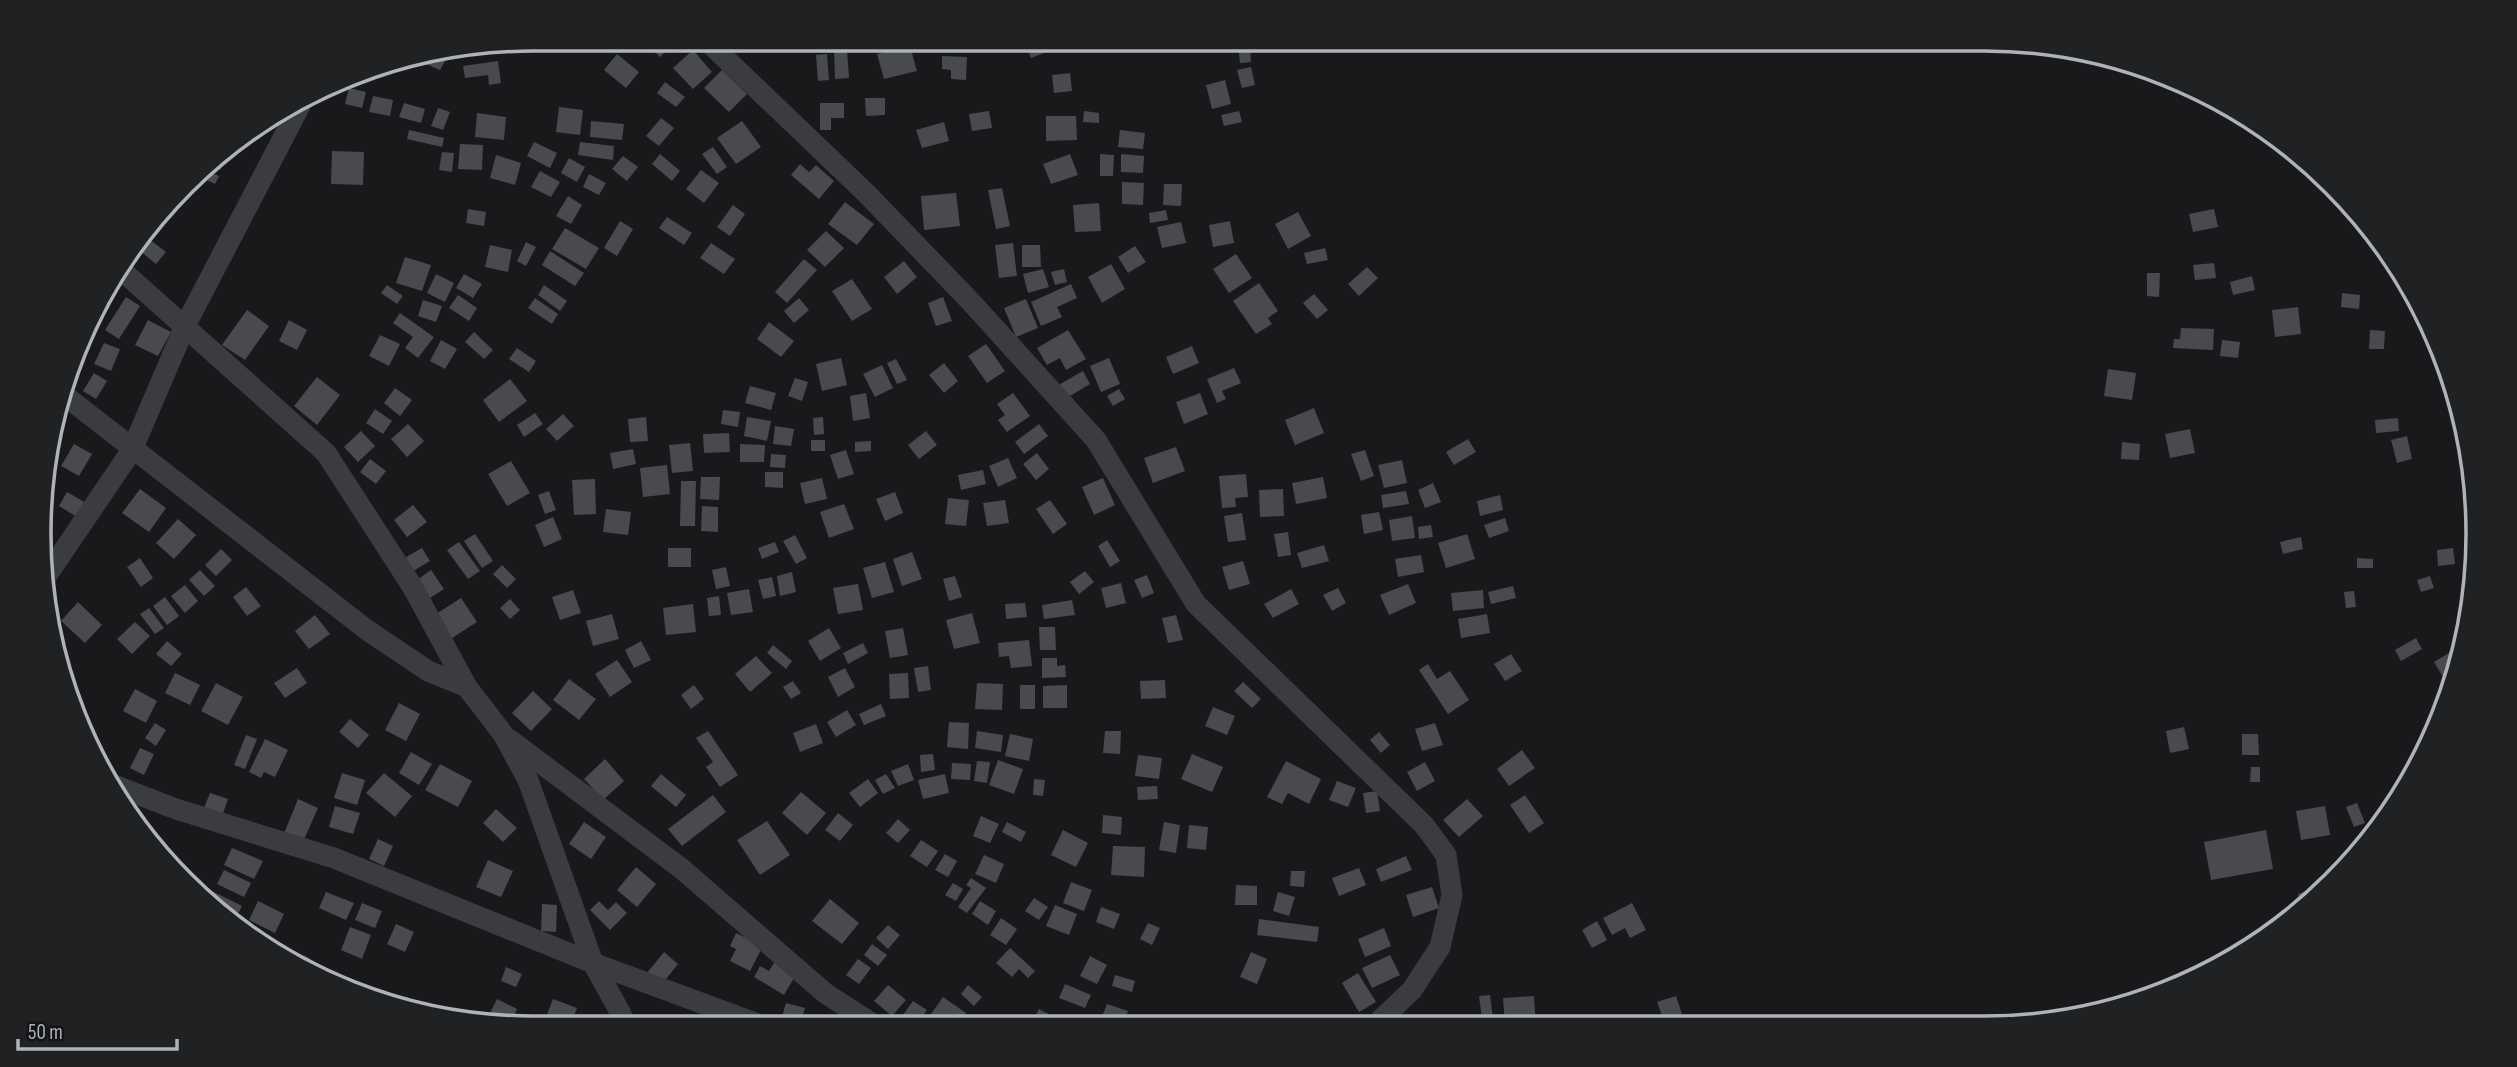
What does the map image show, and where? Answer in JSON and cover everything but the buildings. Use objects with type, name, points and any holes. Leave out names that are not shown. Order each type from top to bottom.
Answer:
[{"type":"street","points":[[718,51],[867,194],[972,303],[1096,440],[1196,604],[1424,825],[1446,855],[1452,895],[1440,947],[1412,990],[1385,1016]]},
{"type":"street","points":[[52,559],[132,450],[185,326],[296,113]]},
{"type":"street","points":[[126,274],[326,453],[412,586],[467,687],[503,734],[528,780],[593,964],[622,1016]]},
{"type":"street","points":[[70,400],[368,629],[428,671],[467,687]]},
{"type":"street","points":[[503,734],[681,869],[825,993],[860,1016]]},
{"type":"street","points":[[124,789],[176,809],[334,858],[593,964],[736,1016]]}]
